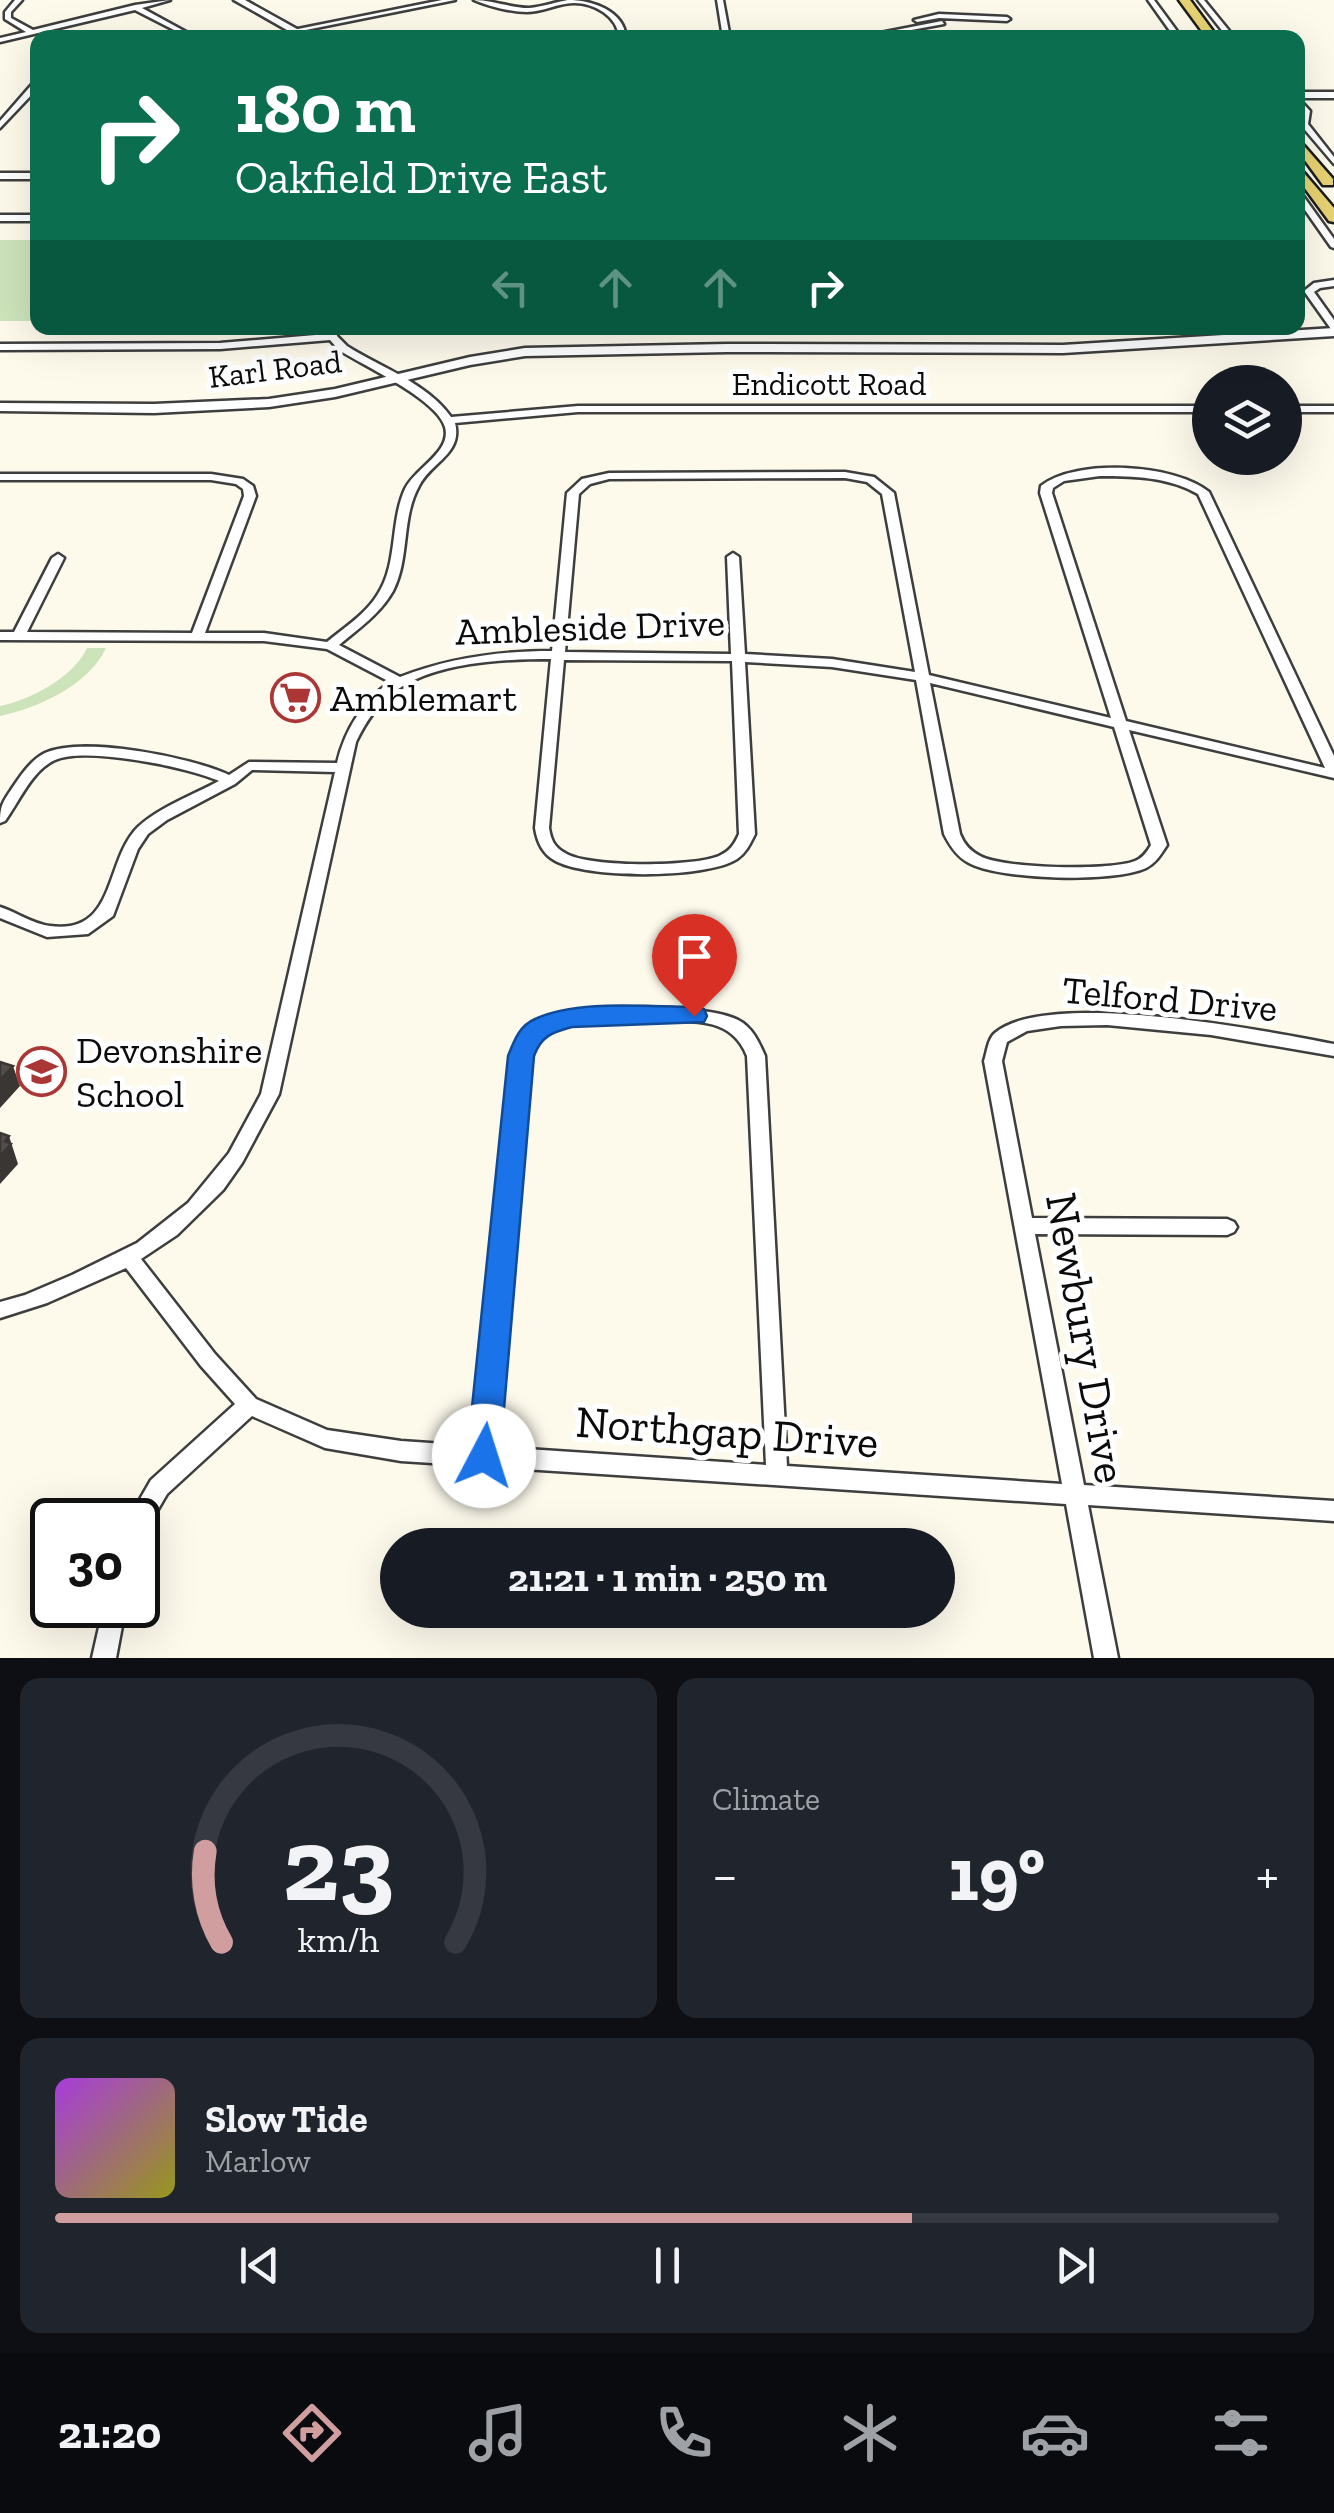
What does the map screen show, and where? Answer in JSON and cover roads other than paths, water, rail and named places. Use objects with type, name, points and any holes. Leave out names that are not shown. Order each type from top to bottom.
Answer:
[{"type":"main road","points":[[1166,0],[1190,30]]},
{"type":"main road","points":[[1184,0],[1207,30]]},
{"type":"main road","points":[[1305,152],[1334,190]]},
{"type":"main road","points":[[1305,179],[1334,218]]},
{"type":"street","points":[[20,0],[8,12],[8,19],[30,31]]},
{"type":"street","points":[[34,30],[167,0]]},
{"type":"street","points":[[238,0],[296,30],[452,0]]},
{"type":"street","points":[[477,0],[527,10],[579,1],[618,18],[623,30]]},
{"type":"street","points":[[720,0],[726,30]]},
{"type":"street","points":[[1151,0],[1173,30]]},
{"type":"street","points":[[1201,0],[1225,30]]},
{"type":"street","points":[[135,7],[179,30]]},
{"type":"street","points":[[914,30],[934,27],[946,18]]},
{"type":"street","points":[[917,20],[1007,18]]},
{"type":"street","points":[[0,40],[30,31]]},
{"type":"street","points":[[0,126],[30,92]]},
{"type":"street","points":[[1305,97],[1334,95]]},
{"type":"street","points":[[1305,125],[1334,162]]},
{"type":"street","points":[[0,176],[30,176]]},
{"type":"street","points":[[1305,205],[1334,245]]},
{"type":"street","points":[[0,218],[30,218]]},
{"type":"street","points":[[1334,283],[1317,285],[1309,291],[1334,330]]},
{"type":"street","points":[[1305,328],[1334,330]]},
{"type":"street","points":[[1305,330],[1334,330]]},
{"type":"street","points":[[0,346],[220,346],[308,335]]},
{"type":"street","points":[[330,646],[374,608],[389,586],[412,485],[449,448],[452,438],[448,420],[433,403],[343,348],[334,335]]},
{"type":"street","name":"Karl Road","points":[[0,407],[268,403],[484,356],[571,350],[1047,349],[1151,344],[1196,335]]},
{"type":"street","name":"Endicott Road","points":[[448,420],[578,409],[1192,409]]},
{"type":"street","points":[[1302,409],[1334,409]]},
{"type":"street","points":[[733,557],[747,834],[738,852],[722,862],[700,866],[584,866],[551,853],[543,841],[542,828],[573,493],[586,481],[609,476],[845,475],[870,479],[888,493],[952,834],[956,846],[970,857],[1005,869],[1118,870],[1154,856],[1159,845],[1046,493],[1052,481],[1080,474],[1158,475],[1185,480],[1203,492],[1334,772]]},
{"type":"street","points":[[0,477],[211,477],[240,481],[250,496],[197,636]]},
{"type":"street","points":[[19,636],[58,558]]},
{"type":"street","points":[[0,636],[264,637],[330,646],[400,682]]},
{"type":"street","name":"Ambleside Drive","points":[[0,1310],[21,1306],[131,1260],[182,1222],[225,1178],[264,1107],[356,726],[400,682],[440,666],[485,657],[832,661],[923,678],[1334,772]]},
{"type":"street","points":[[0,818],[48,757],[70,751],[190,763],[230,781]]},
{"type":"street","points":[[0,912],[58,934],[82,930],[107,912],[131,848],[143,831],[162,816],[230,781],[250,766],[345,768]]},
{"type":"street","points":[[484,1456],[521,1056],[533,1032],[557,1021],[586,1016],[694,1016],[724,1020],[747,1036],[756,1056],[777,1475]]},
{"type":"street","name":"Telford Drive","points":[[1002,1034],[1028,1022],[1104,1019],[1198,1028],[1334,1050]]},
{"type":"street","name":"Newbury Drive","points":[[1002,1034],[994,1061],[1106,1658]]},
{"type":"street","points":[[1026,1226],[1227,1227]]},
{"type":"street","name":"Northgap Drive","points":[[131,1260],[208,1360],[249,1405],[325,1439],[401,1451],[1334,1511]]},
{"type":"street","points":[[153,1498],[159,1487],[249,1405]]},
{"type":"street","points":[[104,1658],[110,1628]]},
{"type":"place","name":"Amblemart","points":[[295,698]]},
{"type":"place","name":"Devonshire School","points":[[41,1072]]}]
